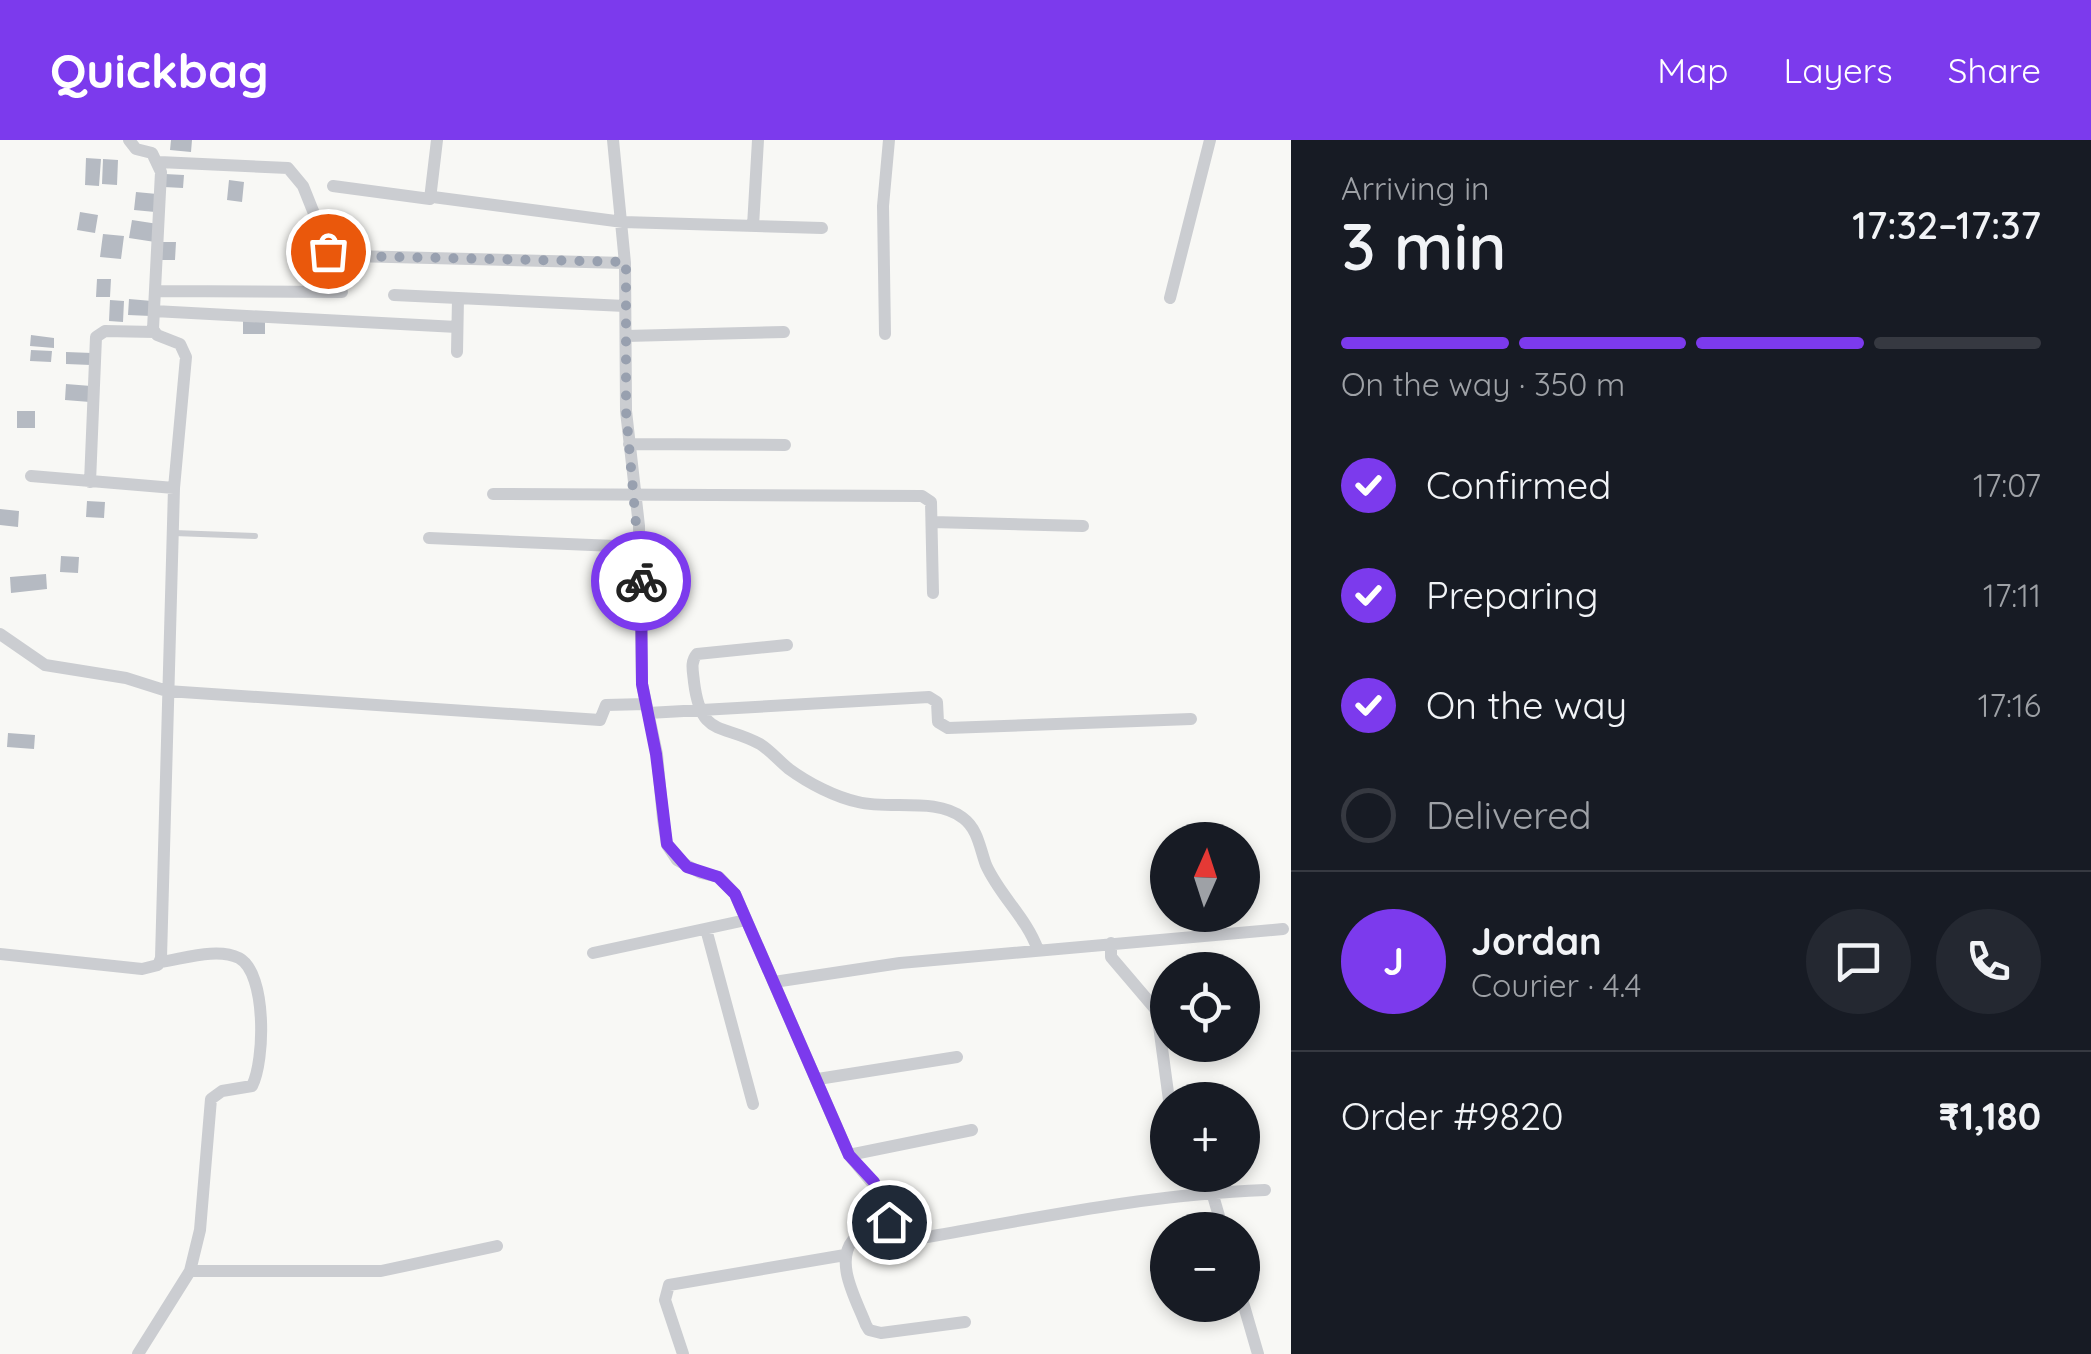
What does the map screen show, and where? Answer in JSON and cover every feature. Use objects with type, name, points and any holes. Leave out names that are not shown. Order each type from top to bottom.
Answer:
[{"type":"street","points":[[129,140],[160,162],[154,332]]},
{"type":"street","points":[[433,197],[436,140]]},
{"type":"street","points":[[613,140],[626,262],[629,444],[640,547],[647,708],[670,852],[687,867],[726,882],[818,1078],[849,1155],[878,1190],[888,1232]]},
{"type":"street","points":[[752,226],[758,140]]},
{"type":"street","points":[[885,334],[883,206],[889,140]]},
{"type":"street","points":[[1170,298],[1210,140]]},
{"type":"street","points":[[160,162],[288,168],[303,186],[328,251],[352,256],[626,262]]},
{"type":"street","points":[[333,186],[415,200],[433,197],[623,222],[822,228]]},
{"type":"street","points":[[156,291],[342,292]]},
{"type":"street","points":[[394,295],[625,306]]},
{"type":"street","points":[[457,352],[458,298]]},
{"type":"street","points":[[154,311],[457,326]]},
{"type":"street","points":[[90,482],[96,337],[105,331],[154,332],[180,344],[186,356],[174,488],[160,962]]},
{"type":"street","points":[[626,336],[784,332]]},
{"type":"street","points":[[629,444],[785,445]]},
{"type":"street","points":[[32,476],[174,488]]},
{"type":"street","points":[[493,494],[922,496],[931,502],[933,593]]},
{"type":"street","points":[[932,522],[1083,526]]},
{"type":"street","points":[[428,538],[640,547]]},
{"type":"street","points":[[0,634],[45,665],[126,678],[167,691],[600,720],[606,705],[698,708],[929,697],[937,702],[938,722],[948,728],[1190,719]]},
{"type":"street","points":[[787,646],[694,656],[698,708],[726,734],[762,745],[789,769],[856,802],[893,808],[928,807],[965,818],[975,832],[987,868],[1022,915],[1038,950]]},
{"type":"street","points":[[593,953],[746,920]]},
{"type":"street","points":[[706,929],[753,1104]]},
{"type":"street","points":[[774,982],[900,963],[1283,929]]},
{"type":"street","points":[[1112,943],[1111,957],[1158,1010],[1167,1082]]},
{"type":"street","points":[[0,954],[142,969],[160,962],[216,954],[237,957],[247,964],[254,977],[261,1018],[255,1080],[246,1089],[216,1094],[208,1109],[200,1230],[190,1272],[138,1354]]},
{"type":"street","points":[[818,1078],[957,1057]]},
{"type":"street","points":[[849,1155],[972,1130]]},
{"type":"street","points":[[1260,1190],[1265,1190]]},
{"type":"street","points":[[964,1322],[882,1333],[870,1330],[847,1274],[845,1255],[853,1240],[888,1232],[916,1240],[1098,1207],[1212,1192],[1218,1212]]},
{"type":"street","points":[[190,1272],[381,1272],[497,1246]]},
{"type":"street","points":[[683,1354],[664,1300],[669,1285],[845,1255]]},
{"type":"street","points":[[1249,1322],[1258,1354]]},
{"type":"lane","points":[[173,533],[255,536]]},
{"type":"building","points":[[171,140],[192,140],[191,152],[170,150]]},
{"type":"building","points":[[86,158],[101,159],[99,186],[85,185]]},
{"type":"building","points":[[103,159],[118,160],[117,185],[102,184]]},
{"type":"building","points":[[165,174],[184,175],[183,188],[164,187]]},
{"type":"building","points":[[229,180],[244,182],[242,202],[227,200]]},
{"type":"building","points":[[136,192],[157,194],[155,212],[134,210]]},
{"type":"building","points":[[80,212],[98,215],[95,233],[77,230]]},
{"type":"building","points":[[132,220],[158,224],[155,242],[129,238]]},
{"type":"building","points":[[103,234],[124,236],[121,259],[100,257]]},
{"type":"building","points":[[162,242],[176,242],[175,260],[162,260]]},
{"type":"building","points":[[97,279],[111,279],[110,297],[96,297]]},
{"type":"building","points":[[129,299],[152,301],[151,316],[128,315]]},
{"type":"building","points":[[110,300],[124,301],[123,322],[109,321]]},
{"type":"building","points":[[243,321],[265,321],[265,334],[243,334]]},
{"type":"building","points":[[31,335],[54,338],[54,348],[30,346]]},
{"type":"building","points":[[31,350],[52,351],[51,362],[30,361]]},
{"type":"building","points":[[66,352],[92,353],[91,365],[66,364]]},
{"type":"building","points":[[66,384],[91,386],[90,402],[65,400]]},
{"type":"building","points":[[17,411],[35,411],[35,428],[17,428]]},
{"type":"building","points":[[87,501],[105,502],[104,518],[86,517]]},
{"type":"building","points":[[0,509],[19,511],[18,527],[0,525]]},
{"type":"building","points":[[61,556],[79,557],[78,573],[60,572]]},
{"type":"building","points":[[46,574],[47,589],[11,593],[10,577]]},
{"type":"building","points":[[8,733],[35,735],[34,749],[7,747]]},
{"type":"way so far","points":[[328,251],[352,256],[626,262],[626,411],[641,581]]},
{"type":"route","points":[[641,581],[642,684],[670,852],[687,867],[726,882],[735,894],[849,1155],[874,1182],[889,1222]]}]
